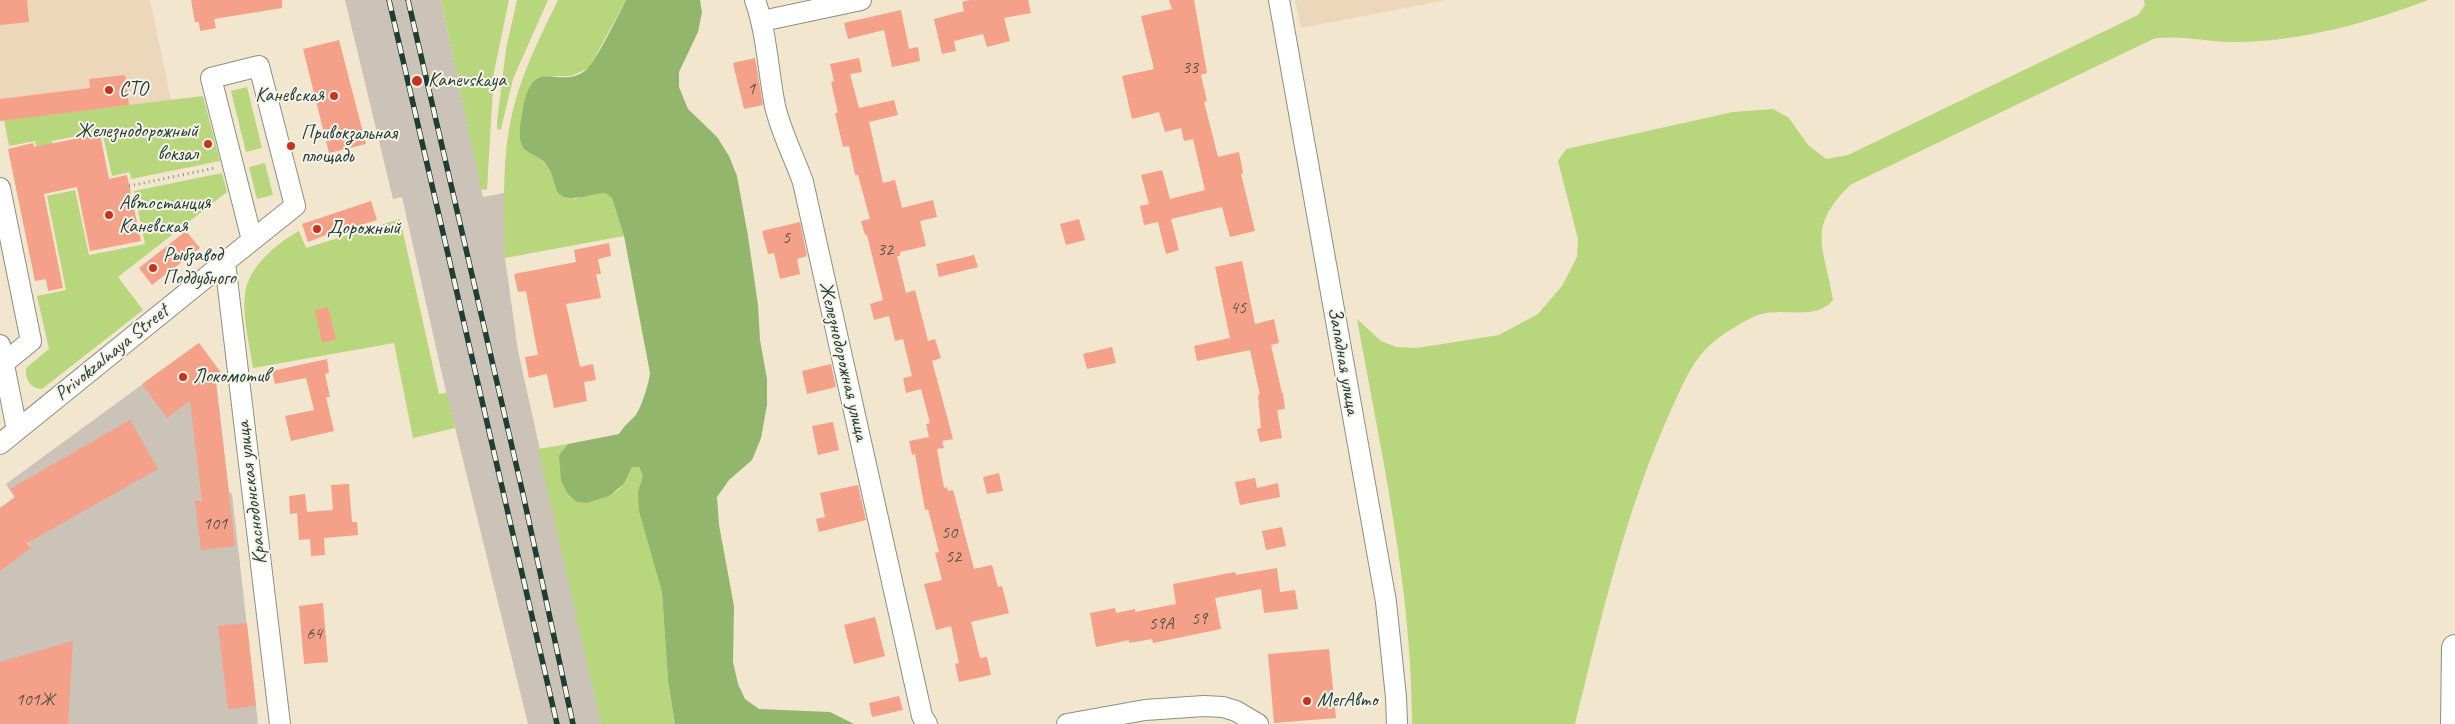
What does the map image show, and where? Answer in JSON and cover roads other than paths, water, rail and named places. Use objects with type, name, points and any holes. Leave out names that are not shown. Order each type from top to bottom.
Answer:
[{"type":"main road","points":[[2454,724],[2455,648]]},
{"type":"street","name":"Железнодорожная улица","points":[[755,0],[762,21],[766,58],[776,108],[803,182],[920,706],[926,724]]},
{"type":"street","points":[[762,21],[861,0]]},
{"type":"street","name":"Западная улица","points":[[1278,0],[1386,602],[1397,724]]},
{"type":"street","name":"Privokzalnaya Street","points":[[0,444],[17,430],[225,262],[294,206],[259,66],[211,78],[252,240]]},
{"type":"street","points":[[0,188],[31,341],[2,354],[17,430]]},
{"type":"street","name":"Краснодонская улица","points":[[225,262],[280,724]]},
{"type":"street","points":[[1067,724],[1144,710],[1204,706],[1223,707],[1236,711],[1258,724]]},
{"type":"railway","points":[[389,0],[557,724]]},
{"type":"railway","points":[[408,0],[523,494],[573,724]]},
{"type":"place","name":"Kanevskaya","points":[[417,81]]},
{"type":"place","name":"СТО","points":[[109,90]]},
{"type":"place","name":"Каневская","points":[[334,96]]},
{"type":"place","name":"Железнодорожный вокзал","points":[[208,144]]},
{"type":"place","name":"Привокзальная площадь","points":[[291,146]]},
{"type":"place","name":"Автостанция Каневская","points":[[109,215]]},
{"type":"place","name":"Дорожный","points":[[317,229]]},
{"type":"place","name":"Рыбзавод Поддубного","points":[[153,268]]},
{"type":"place","name":"Локомотив","points":[[183,377]]},
{"type":"place","name":"МегАвто","points":[[1307,701]]}]
